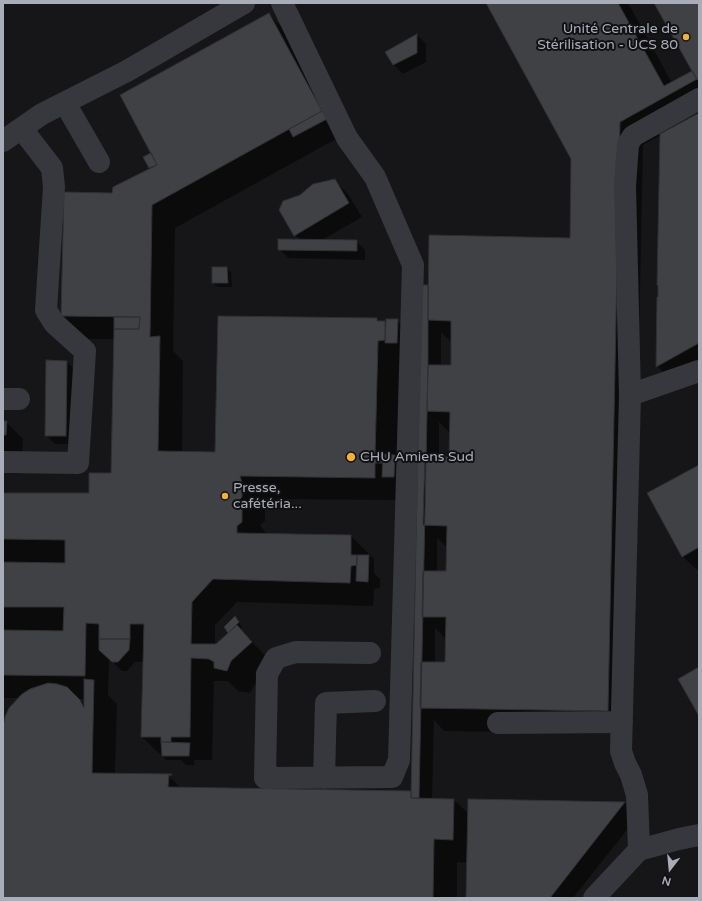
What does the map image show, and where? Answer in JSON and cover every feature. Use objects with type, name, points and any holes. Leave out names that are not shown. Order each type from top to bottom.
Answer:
[{"type":"street","points":[[3,141],[42,114],[127,71],[244,3]]},
{"type":"street","points":[[282,3],[347,138],[375,177],[413,265],[399,760],[392,777],[265,778],[267,674],[276,658],[296,652],[370,653]]},
{"type":"street","points":[[639,850],[637,795],[621,751],[630,395],[625,186],[628,144],[633,136],[699,99]]},
{"type":"street","points":[[65,103],[99,162]]},
{"type":"street","points":[[3,462],[78,463],[85,358],[85,351],[54,323],[46,310],[54,187],[52,168],[22,129]]},
{"type":"street","points":[[630,395],[699,372]]},
{"type":"street","points":[[324,778],[326,703],[375,701]]},
{"type":"street","points":[[498,723],[622,722]]},
{"type":"street","points":[[594,898],[639,850],[699,835]]},
{"type":"building","points":[[486,3],[618,3],[664,86],[692,71],[697,79],[620,122],[608,711],[420,708],[421,662],[445,662],[446,617],[422,617],[423,571],[446,571],[447,526],[423,525],[425,456],[449,457],[450,412],[427,411],[428,365],[451,365],[451,321],[428,320],[429,235],[570,238],[571,159]]},
{"type":"building","name":"Unité Centrale de Stérilisation - UCS 80","points":[[654,3],[699,3],[699,79],[697,80]]},
{"type":"building","points":[[269,13],[322,111],[152,205],[150,337],[160,336],[158,451],[215,452],[218,316],[377,318],[377,321],[385,321],[385,340],[378,341],[375,456],[382,456],[382,463],[375,463],[375,478],[240,476],[242,483],[242,497],[237,502],[242,508],[242,522],[237,526],[237,533],[351,535],[351,555],[357,555],[357,565],[351,566],[350,583],[213,579],[192,602],[191,644],[216,644],[237,625],[252,642],[231,661],[227,671],[214,668],[214,662],[209,659],[191,658],[190,737],[171,737],[171,742],[161,742],[161,737],[141,737],[144,624],[130,624],[130,639],[99,639],[99,624],[86,623],[85,676],[3,675],[3,630],[63,631],[64,607],[3,607],[3,562],[65,563],[65,540],[3,539],[3,493],[89,493],[89,473],[111,473],[114,329],[139,329],[140,317],[61,316],[64,192],[112,193],[113,187],[157,165],[120,95]]},
{"type":"building","points":[[417,34],[417,53],[393,65],[385,52]]},
{"type":"building","points":[[322,111],[327,119],[293,137],[289,129]]},
{"type":"building","points":[[699,113],[699,343],[656,367],[660,134]]},
{"type":"building","points":[[151,153],[157,165],[149,168],[143,157]]},
{"type":"building","points":[[335,179],[349,203],[294,236],[279,210],[283,201],[300,195],[313,184]]},
{"type":"building","points":[[278,239],[357,240],[357,251],[278,250]]},
{"type":"building","points":[[212,267],[227,267],[228,283],[212,283]]},
{"type":"building","points":[[421,285],[428,285],[428,365],[419,798],[411,798]]},
{"type":"building","points":[[114,317],[140,317],[139,329],[114,329]]},
{"type":"building","points":[[386,319],[398,319],[397,343],[385,343]]},
{"type":"building","points":[[46,360],[67,361],[66,436],[45,436]]},
{"type":"building","points":[[3,421],[7,421],[6,435],[3,435]]},
{"type":"building","points":[[383,454],[395,455],[394,477],[382,477]]},
{"type":"building","points":[[699,465],[699,547],[682,557],[647,493]]},
{"type":"building","points":[[357,555],[369,555],[368,582],[356,581]]},
{"type":"building","points":[[235,616],[239,622],[228,633],[224,627]]},
{"type":"building","points":[[99,639],[130,639],[129,650],[118,662],[112,662],[99,650]]},
{"type":"building","points":[[699,667],[699,716],[678,679]]},
{"type":"building","points":[[84,679],[94,680],[92,773],[172,774],[169,775],[168,787],[411,791],[411,798],[454,799],[453,840],[434,839],[433,898],[3,898],[3,726],[5,717],[9,708],[22,694],[30,689],[48,683],[67,687],[80,700],[84,708]]},
{"type":"building","points":[[161,742],[190,743],[189,756],[162,756]]},
{"type":"building","points":[[468,799],[625,802],[550,898],[466,898]]},
{"type":"place","name":"Unité Centrale de Stérilisation - UCS 80","points":[[686,37]]},
{"type":"place","name":"CHU Amiens Sud","points":[[351,457]]},
{"type":"place","name":"Presse, cafétéria...","points":[[225,496]]}]
